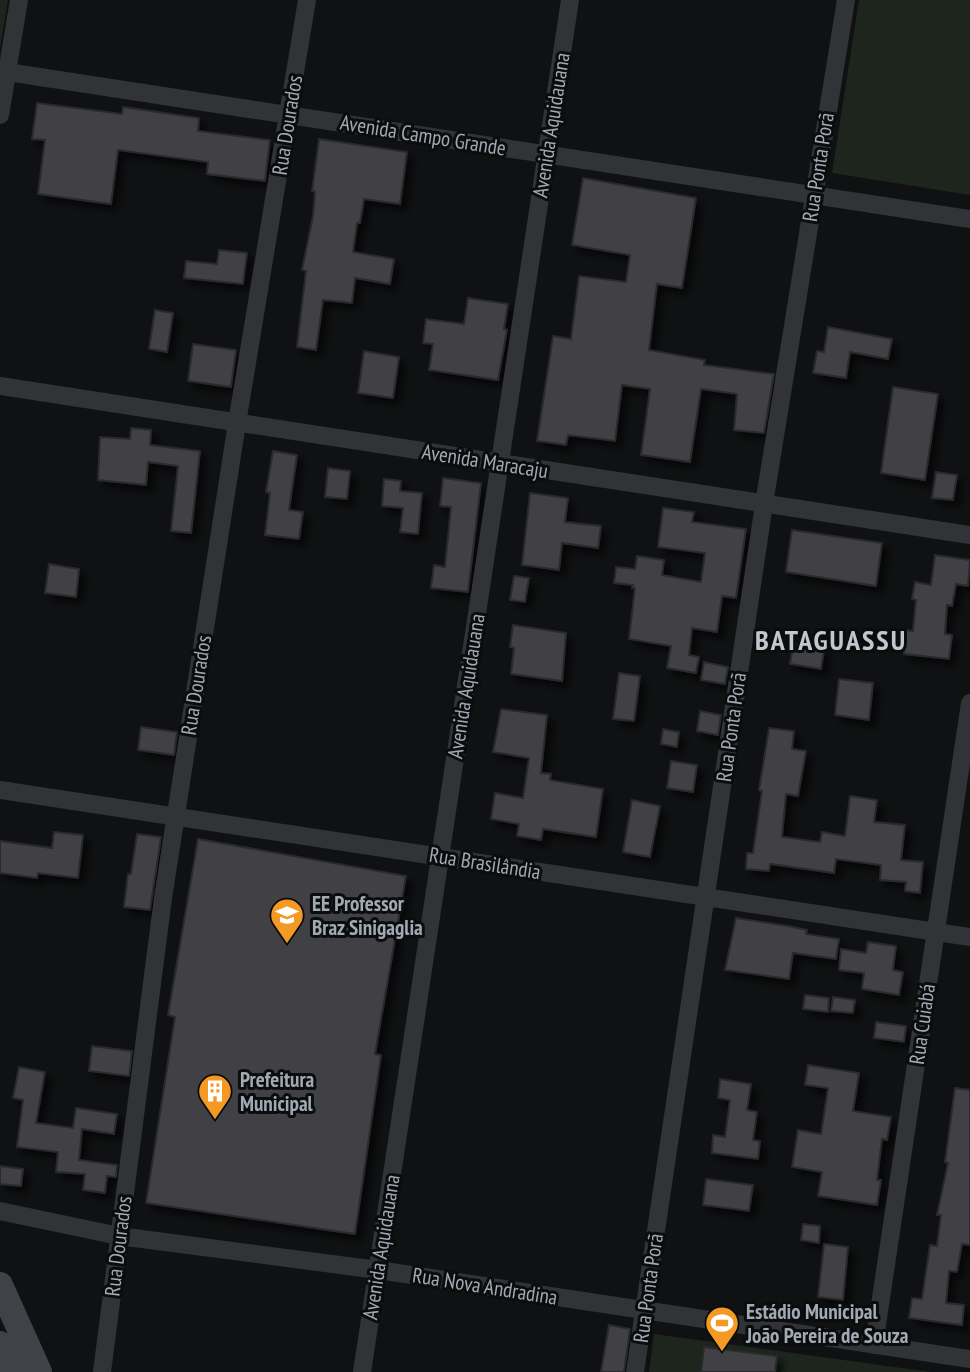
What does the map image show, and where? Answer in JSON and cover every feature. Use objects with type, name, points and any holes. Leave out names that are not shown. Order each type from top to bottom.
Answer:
[{"type":"street","points":[[0,116],[4,72],[19,0]]},
{"type":"street","name":"Rua Dourados","points":[[102,1372],[176,816],[307,0]]},
{"type":"street","name":"Avenida Aquidauana","points":[[362,1372],[570,0]]},
{"type":"street","name":"Rua Ponta Porã","points":[[635,1372],[764,504],[846,0]]},
{"type":"street","name":"Avenida Campo Grande","points":[[4,72],[970,219]]},
{"type":"street","name":"Avenida Maracaju","points":[[0,386],[970,536]]},
{"type":"street","name":"Rua Cuiabá","points":[[874,1345],[970,703]]},
{"type":"street","name":"Rua Brasilândia","points":[[0,790],[970,937]]},
{"type":"street","name":"Rua Nova Andradina","points":[[0,1211],[119,1236],[377,1270],[970,1359]]},
{"type":"street","points":[[0,1285],[39,1372]]},
{"type":"street","points":[[0,1344],[12,1372]]},
{"type":"shaded area","points":[[0,0],[8,0],[0,48]]},
{"type":"shaded area","points":[[859,0],[970,0],[970,195],[832,173]]},
{"type":"shaded area","name":"Estádio Municipal João Pereira de Souza","points":[[654,1334],[931,1372],[649,1372]]},
{"type":"building","points":[[37,103],[122,114],[123,107],[199,118],[198,131],[270,140],[265,181],[207,174],[208,162],[118,150],[111,204],[38,194],[45,140],[32,139]]},
{"type":"building","points":[[319,139],[407,152],[400,204],[364,199],[353,252],[394,259],[390,284],[355,278],[352,303],[323,300],[316,350],[297,347],[306,271],[302,270],[313,216],[315,192],[312,191]]},
{"type":"building","points":[[583,178],[696,198],[682,288],[657,284],[649,350],[705,360],[704,365],[774,374],[764,433],[734,430],[737,394],[701,389],[690,462],[641,455],[650,389],[622,385],[615,441],[568,435],[566,445],[537,441],[553,336],[571,339],[579,276],[626,282],[630,255],[572,245]]},
{"type":"building","points":[[219,250],[247,253],[243,284],[184,278],[186,261],[217,264]]},
{"type":"building","points":[[468,298],[508,304],[504,329],[507,330],[498,380],[429,370],[433,344],[423,343],[426,319],[464,324]]},
{"type":"building","points":[[155,310],[173,313],[167,352],[149,349]]},
{"type":"building","points":[[828,327],[892,339],[888,359],[850,352],[846,378],[813,373],[817,351],[824,352]]},
{"type":"building","points":[[193,344],[236,350],[231,387],[188,381]]},
{"type":"building","points":[[364,351],[399,357],[393,398],[358,393]]},
{"type":"building","points":[[893,387],[938,394],[925,480],[881,473]]},
{"type":"building","points":[[131,428],[151,430],[150,445],[200,451],[191,533],[171,531],[178,466],[148,462],[146,485],[98,480],[100,437],[130,439]]},
{"type":"building","points":[[273,451],[297,455],[289,510],[303,512],[299,539],[265,535],[270,493],[266,492]]},
{"type":"building","points":[[328,468],[350,471],[347,499],[325,497]]},
{"type":"building","points":[[936,472],[957,475],[953,500],[932,498]]},
{"type":"building","points":[[443,478],[481,483],[468,592],[431,588],[434,565],[445,567],[451,507],[440,506]]},
{"type":"building","points":[[384,479],[401,481],[400,491],[422,493],[418,534],[400,532],[403,508],[382,506]]},
{"type":"building","points":[[530,493],[568,498],[565,522],[601,526],[598,548],[562,543],[559,570],[522,565]]},
{"type":"building","points":[[663,508],[694,512],[692,522],[746,529],[736,598],[722,596],[717,632],[692,628],[689,655],[699,657],[696,673],[667,668],[671,646],[629,639],[635,588],[632,588],[633,585],[614,583],[616,567],[635,569],[637,556],[664,560],[662,575],[701,582],[705,553],[658,547]]},
{"type":"building","points":[[792,530],[882,543],[876,586],[786,572]]},
{"type":"building","points":[[935,555],[970,560],[968,586],[956,584],[952,606],[947,605],[945,634],[952,635],[949,659],[904,654],[906,630],[913,631],[916,600],[912,599],[915,582],[931,585]]},
{"type":"building","points":[[49,564],[79,569],[76,597],[45,593]]},
{"type":"building","points":[[514,576],[529,578],[525,602],[510,600]]},
{"type":"building","points":[[513,625],[566,633],[562,681],[511,674],[514,648],[510,647]]},
{"type":"building","points":[[793,644],[824,650],[821,669],[790,664]]},
{"type":"building","points":[[704,662],[728,667],[725,684],[701,680]]},
{"type":"building","points":[[619,673],[640,676],[634,721],[613,719]]},
{"type":"building","points":[[839,679],[873,683],[869,720],[835,715]]},
{"type":"building","points":[[501,709],[547,715],[541,773],[551,774],[550,780],[603,789],[596,837],[543,829],[541,840],[517,836],[519,824],[491,819],[495,793],[523,798],[529,758],[493,752]]},
{"type":"building","points":[[700,711],[721,715],[718,735],[697,731]]},
{"type":"building","points":[[141,727],[177,732],[174,755],[138,750]]},
{"type":"building","points":[[769,728],[794,731],[792,749],[806,751],[798,796],[786,794],[782,837],[820,842],[822,832],[845,836],[850,796],[877,800],[874,822],[905,825],[901,860],[923,862],[920,893],[905,891],[906,882],[880,880],[881,865],[836,859],[834,873],[770,864],[769,871],[746,869],[747,853],[753,853]]},
{"type":"building","points":[[663,729],[679,732],[677,747],[661,744]]},
{"type":"building","points":[[671,761],[697,765],[693,792],[667,788]]},
{"type":"building","points":[[632,800],[660,806],[650,857],[623,852]]},
{"type":"building","points":[[54,832],[83,835],[78,878],[38,873],[37,878],[0,873],[0,841],[52,848]]},
{"type":"building","points":[[137,834],[161,837],[150,910],[124,907]]},
{"type":"building","points":[[198,839],[406,876],[375,1054],[381,1055],[355,1234],[146,1203],[175,1017],[168,1015]]},
{"type":"building","points":[[736,918],[788,926],[807,930],[806,934],[839,939],[836,959],[793,953],[789,979],[725,970]]},
{"type":"building","points":[[868,942],[896,946],[893,970],[903,972],[899,995],[862,989],[864,973],[839,970],[841,949],[866,953]]},
{"type":"building","points":[[805,995],[829,998],[828,1012],[803,1009]]},
{"type":"building","points":[[833,997],[855,1000],[853,1013],[831,1011]]},
{"type":"building","points":[[876,1022],[906,1026],[904,1042],[874,1038]]},
{"type":"building","points":[[92,1046],[132,1051],[129,1076],[89,1071]]},
{"type":"building","points":[[808,1065],[859,1073],[853,1111],[891,1117],[887,1140],[882,1139],[877,1180],[881,1180],[877,1205],[818,1196],[822,1172],[792,1167],[798,1130],[821,1134],[828,1088],[805,1085]]},
{"type":"building","points":[[19,1067],[45,1072],[36,1123],[73,1128],[76,1108],[117,1114],[114,1134],[82,1129],[79,1160],[117,1165],[116,1177],[107,1176],[105,1193],[83,1190],[85,1174],[56,1172],[58,1152],[17,1147],[23,1100],[13,1098]]},
{"type":"building","points":[[720,1079],[751,1084],[747,1110],[757,1112],[753,1140],[760,1141],[758,1159],[712,1153],[713,1135],[725,1137],[730,1100],[718,1098]]},
{"type":"building","points":[[955,1088],[970,1090],[970,1245],[962,1244],[957,1272],[949,1271],[946,1303],[964,1305],[962,1325],[909,1318],[912,1298],[922,1299],[930,1245],[937,1246],[941,1215],[937,1215],[948,1163],[945,1162]]},
{"type":"building","points":[[0,1166],[23,1169],[21,1186],[0,1184]]},
{"type":"building","points":[[706,1179],[753,1185],[749,1211],[703,1205]]},
{"type":"building","points":[[803,1224],[820,1226],[819,1243],[801,1240]]},
{"type":"building","points":[[824,1244],[848,1247],[843,1300],[818,1297]]},
{"type":"building","points":[[609,1325],[630,1329],[624,1372],[601,1372]]},
{"type":"building","points":[[704,1347],[777,1356],[775,1372],[701,1372]]},
{"type":"place","name":"EE Professor Braz Sinigaglia","points":[[287,945]]},
{"type":"place","name":"Prefeitura Municipal","points":[[215,1121]]},
{"type":"place","name":"Estádio Municipal João Pereira de Souza","points":[[722,1353]]},
{"type":"district","name":"BATAGUASSU","points":[[831,639]]}]
